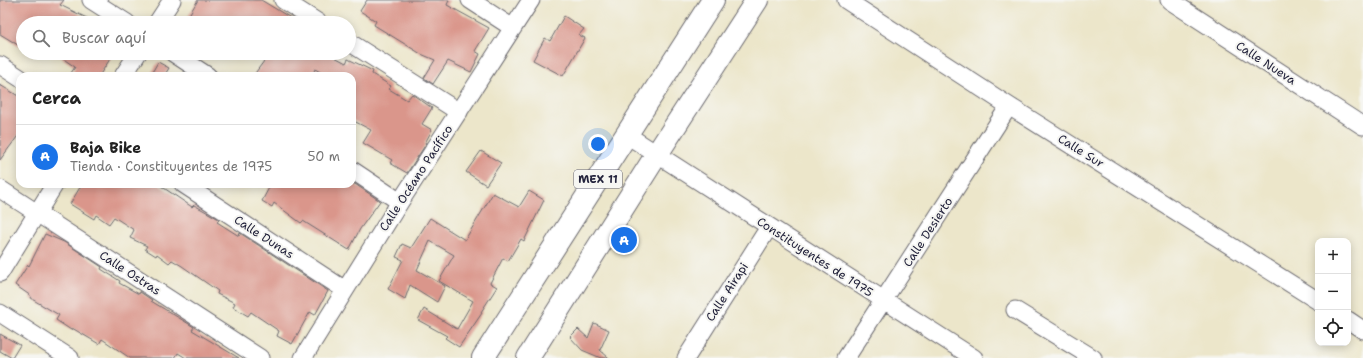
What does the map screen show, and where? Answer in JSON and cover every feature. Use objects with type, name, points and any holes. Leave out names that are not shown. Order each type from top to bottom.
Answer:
[{"type":"main road","name":"MEX 11","points":[[484,358],[713,0]]},
{"type":"main road","name":"MEX 11","points":[[536,354],[657,154],[757,0]]},
{"type":"street","points":[[91,0],[116,16]]},
{"type":"street","points":[[162,16],[172,0]]},
{"type":"street","points":[[282,0],[308,16]]},
{"type":"street","points":[[470,0],[513,28]]},
{"type":"street","name":"Calle Océano Pacífico","points":[[304,358],[400,202],[531,0]]},
{"type":"street","name":"Calle Sur","points":[[846,0],[1009,106],[1315,299]]},
{"type":"street","name":"Calle Nueva","points":[[1169,0],[1363,126]]},
{"type":"street","points":[[356,46],[459,112]]},
{"type":"street","points":[[126,72],[133,60]]},
{"type":"street","points":[[184,60],[202,72]]},
{"type":"street","points":[[0,65],[16,75]]},
{"type":"street","name":"Calle Desierto","points":[[846,358],[1009,106]]},
{"type":"street","name":"Constituyentes de 1975","points":[[627,135],[974,358]]},
{"type":"street","points":[[356,173],[400,202]]},
{"type":"street","points":[[0,273],[53,188]]},
{"type":"street","name":"Calle Dunas","points":[[189,188],[345,290]]},
{"type":"street","name":"Calle Ostras","points":[[0,189],[260,358]]},
{"type":"street","name":"Calle Airapi","points":[[686,358],[769,227]]},
{"type":"street","points":[[1015,310],[1093,358]]},
{"type":"street","points":[[0,313],[70,358]]},
{"type":"street","points":[[1351,322],[1363,330]]},
{"type":"building","points":[[0,0],[64,0],[60,5],[83,16],[16,16],[16,44],[0,34]]},
{"type":"building","points":[[198,0],[261,0],[287,16],[188,16]]},
{"type":"building","points":[[367,0],[449,0],[447,5],[489,28],[475,51],[480,54],[471,72],[448,61],[433,84],[424,78],[435,60],[421,54],[374,25],[376,21],[360,11]]},
{"type":"building","points":[[564,16],[584,29],[579,35],[585,38],[563,76],[533,60],[545,38],[550,41]]},
{"type":"building","points":[[65,60],[109,60],[102,72],[72,72],[75,67]]},
{"type":"building","points":[[265,60],[340,60],[346,63],[348,60],[350,60],[373,71],[372,74],[391,86],[389,89],[407,100],[412,94],[432,108],[422,124],[432,130],[425,143],[426,144],[407,173],[390,163],[392,160],[363,143],[371,130],[356,122],[356,72],[320,72],[315,69],[314,72],[256,72]]},
{"type":"building","points":[[158,62],[169,68],[166,72],[152,72]]},
{"type":"building","points":[[0,85],[16,95],[16,138],[0,160]]},
{"type":"building","points":[[481,151],[501,163],[486,185],[466,172]]},
{"type":"building","points":[[356,185],[380,201],[360,229],[349,250],[303,221],[301,223],[274,203],[272,207],[262,201],[269,188],[356,188]]},
{"type":"building","points":[[80,188],[164,188],[192,207],[194,205],[219,219],[217,222],[239,236],[240,233],[328,291],[315,315],[310,312],[292,344],[277,336],[279,331],[251,312],[248,316],[233,307],[235,303],[217,294],[218,291],[182,266],[172,260],[169,263],[157,254],[156,256],[145,249],[147,246],[130,238],[134,230],[114,217],[109,224],[96,215],[94,219],[70,204]]},
{"type":"building","points":[[529,191],[544,200],[524,241],[521,239],[508,261],[503,258],[490,283],[497,287],[481,312],[482,313],[459,347],[445,338],[447,336],[418,320],[424,309],[457,329],[473,301],[439,281],[454,255],[430,241],[417,270],[445,286],[437,302],[410,285],[405,299],[388,289],[403,260],[396,257],[402,244],[411,248],[430,218],[465,240],[493,193],[519,207]]},
{"type":"building","points":[[45,234],[64,242],[102,267],[101,269],[120,281],[119,283],[139,294],[140,292],[152,300],[151,301],[194,327],[192,330],[239,358],[186,358],[178,353],[175,358],[130,358],[102,339],[99,344],[72,328],[71,330],[56,320],[59,315],[30,298],[31,296],[15,285],[28,265],[29,266]]},
{"type":"building","points":[[594,323],[609,330],[600,350],[609,358],[601,358],[582,350],[570,337],[578,329],[588,338]]},
{"type":"building","points":[[0,334],[20,345],[12,358],[0,351]]},
{"type":"place","name":"Baja Bike","points":[[624,240]]}]
